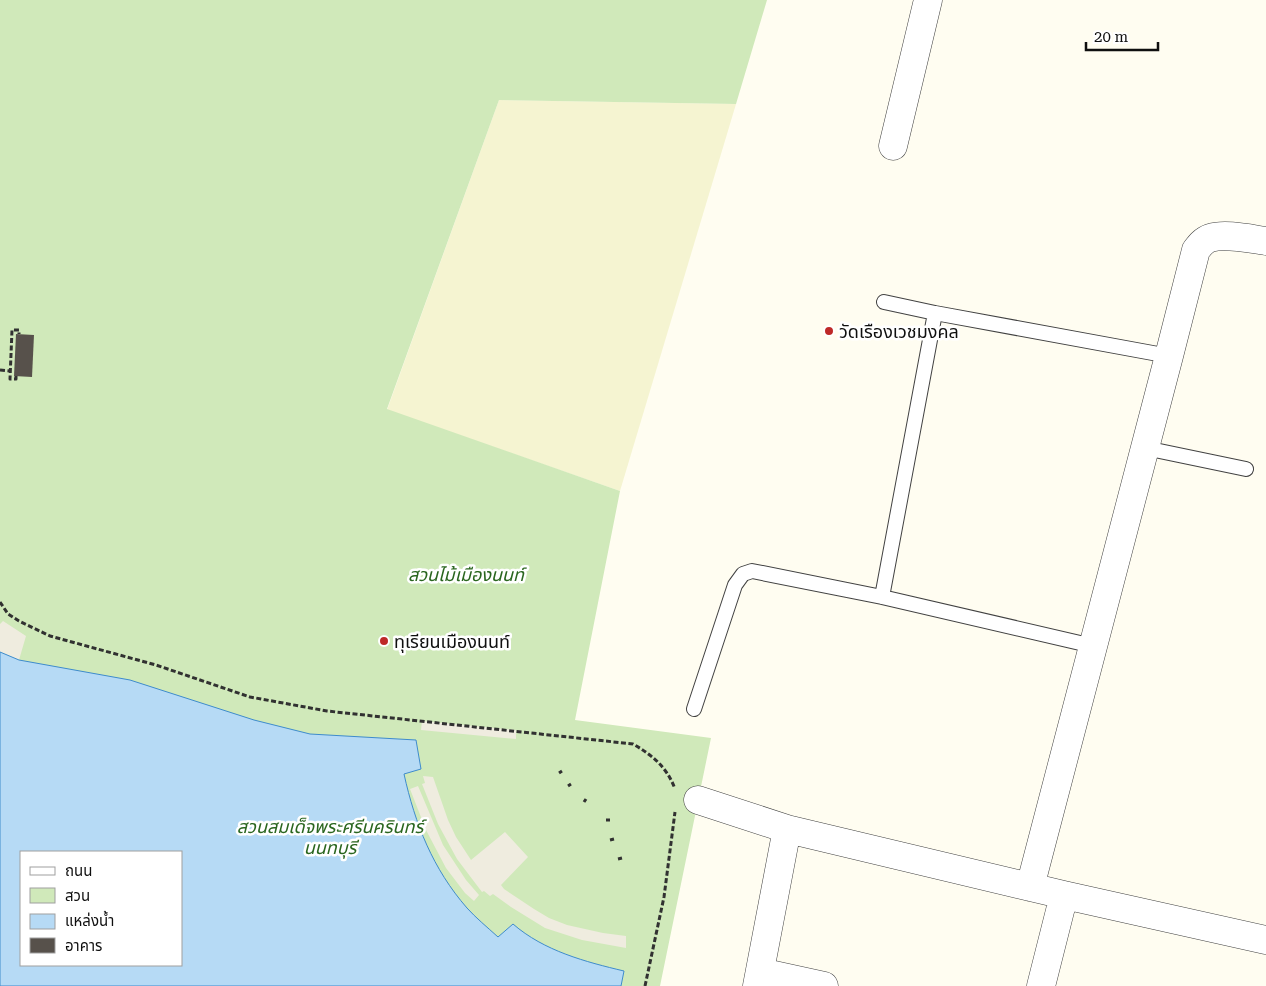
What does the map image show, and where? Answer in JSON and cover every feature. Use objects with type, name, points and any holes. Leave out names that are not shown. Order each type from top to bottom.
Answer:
[{"type":"street","points":[[893,146],[928,0]]},
{"type":"street","points":[[1030,887],[1196,250],[1202,242],[1221,236],[1266,240]]},
{"type":"street","points":[[684,800],[787,829],[1064,895],[1266,940]]},
{"type":"street","points":[[787,829],[758,979],[824,986]]},
{"type":"street","points":[[1041,986],[1064,895]]},
{"type":"lane","points":[[884,302],[1169,356]]},
{"type":"lane","points":[[882,597],[935,313]]},
{"type":"lane","points":[[1145,448],[1246,469]]},
{"type":"lane","points":[[694,709],[735,584],[744,574],[752,570],[882,597],[1093,646]]},
{"type":"path","points":[[16,376],[16,379],[10,379],[12,330],[19,330],[19,334]]},
{"type":"path","points":[[0,370],[10,371]]},
{"type":"path","points":[[0,602],[8,614],[19,622],[50,636],[156,665],[250,697],[327,711],[633,744],[658,760],[684,800],[645,986]]},
{"type":"green space","points":[[0,0],[767,0],[736,104],[499,100],[387,409],[620,491],[575,720],[711,738],[660,986],[0,986]]},
{"type":"green space","points":[[499,100],[736,104],[620,491],[387,410]]},
{"type":"shaded area","points":[[3,621],[26,636],[19,660],[0,652],[0,624]]},
{"type":"shaded area","points":[[422,721],[516,730],[516,739],[421,730]]},
{"type":"shaded area","points":[[423,776],[433,777],[448,820],[456,837],[471,860],[505,832],[528,857],[501,885],[504,889],[549,918],[567,925],[626,936],[626,948],[582,940],[545,928],[493,894],[490,896],[484,891],[482,892],[457,859],[438,824],[422,784],[425,783]]},
{"type":"shaded area","points":[[418,786],[443,845],[466,880],[479,895],[474,901],[465,893],[446,868],[426,830],[410,789]]},
{"type":"water","points":[[0,652],[19,660],[130,680],[254,720],[310,734],[416,740],[421,769],[404,774],[408,793],[420,828],[435,862],[444,878],[467,908],[498,937],[513,924],[538,941],[566,954],[624,971],[621,986],[0,986]]},
{"type":"building","points":[[16,334],[34,335],[32,377],[14,376]]},
{"type":"place","name":"วัดเรืองเวชมงคล","points":[[829,331]]},
{"type":"place","name":"ทุเรียนเมืองนนท์","points":[[384,641]]},
{"type":"park label","name":"สวนไม้เมืองนนท์","points":[[466,574]]},
{"type":"park label","name":"สวนสมเด็จพระศรีนครินทร์ นนทบุรี","points":[[330,836]]}]
